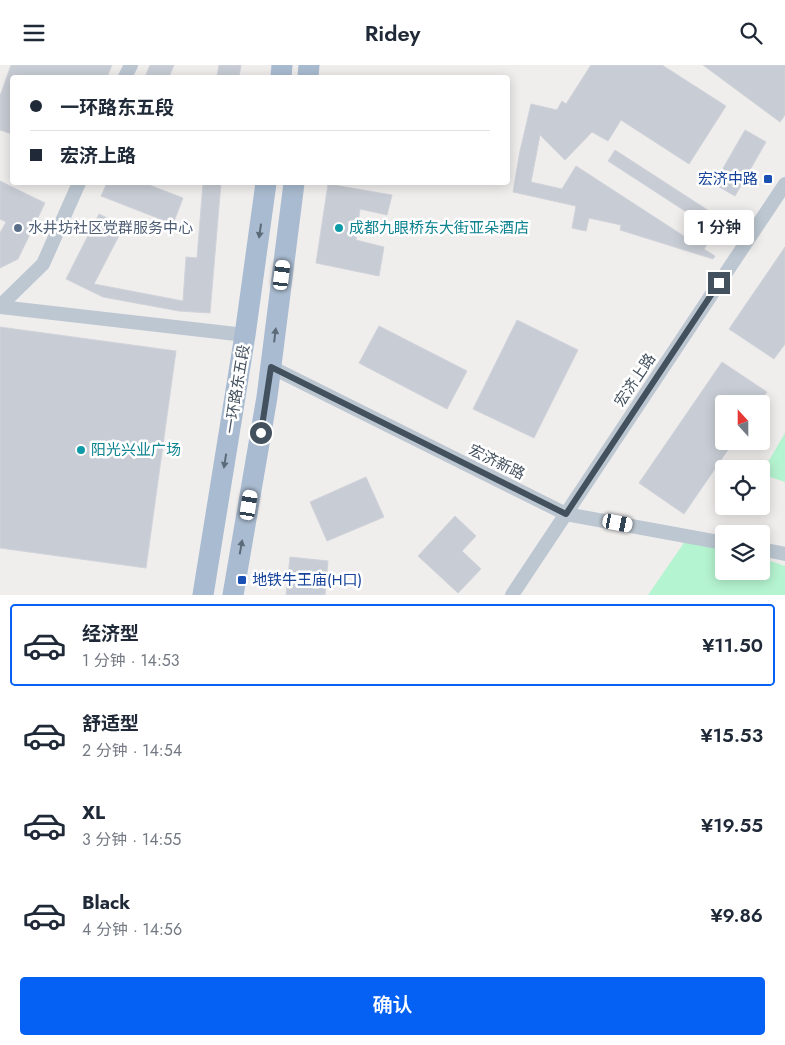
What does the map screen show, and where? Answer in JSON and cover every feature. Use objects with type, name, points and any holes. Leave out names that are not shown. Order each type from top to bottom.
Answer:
[{"type":"main road","name":"一环路东五段","points":[[203,595],[245,335],[266,185]]},
{"type":"main road","name":"一环路东五段","points":[[233,595],[271,367],[294,185]]},
{"type":"street","name":"宏济上路","points":[[512,595],[785,183]]},
{"type":"street","points":[[0,307],[43,264],[78,185]]},
{"type":"street","points":[[0,307],[245,335]]},
{"type":"street","name":"宏济新路","points":[[271,367],[566,514],[715,541]]},
{"type":"street","points":[[770,551],[785,554]]},
{"type":"green space","points":[[785,433],[785,482],[770,477],[769,460]]},
{"type":"green space","points":[[690,534],[715,543],[715,580],[770,580],[770,561],[785,566],[785,595],[648,595]]},
{"type":"building","points":[[11,65],[112,65],[108,75],[10,75],[10,133],[0,130],[0,96]]},
{"type":"building","points":[[150,65],[174,65],[170,75],[146,75]]},
{"type":"building","points":[[219,65],[241,65],[239,75],[217,75]]},
{"type":"building","points":[[591,65],[662,65],[726,106],[689,164],[621,120],[608,141],[592,132],[565,160],[540,135],[531,182],[562,189],[576,166],[693,242],[705,224],[608,161],[615,150],[723,220],[704,249],[715,256],[713,259],[620,230],[621,225],[589,218],[586,231],[572,228],[576,206],[513,192],[531,104],[557,110],[562,101],[566,104]]},
{"type":"building","points":[[703,65],[785,65],[785,115],[780,122]]},
{"type":"building","points":[[745,130],[766,142],[735,196],[714,184]]},
{"type":"building","name":"水井坊社区党群服务中心","points":[[0,181],[45,203],[18,259],[0,268],[0,233],[6,222],[0,219]]},
{"type":"building","points":[[106,185],[149,185],[183,198],[173,224],[101,196]]},
{"type":"building","points":[[203,185],[221,185],[210,313],[179,311],[103,297],[66,279],[99,214],[124,226],[94,284],[183,301],[186,257],[197,258]]},
{"type":"building","name":"成都九眼桥东大街亚朵酒店","points":[[328,185],[392,195],[387,215],[360,209],[356,240],[384,247],[379,276],[316,263]]},
{"type":"building","points":[[785,247],[785,344],[774,359],[729,329]]},
{"type":"building","points":[[517,320],[578,350],[534,438],[473,409]]},
{"type":"building","points":[[379,326],[467,371],[447,409],[359,363]]},
{"type":"building","name":"阳光兴业广场","points":[[0,327],[176,351],[146,568],[0,548]]},
{"type":"building","points":[[722,362],[767,392],[765,395],[715,395],[715,450],[728,450],[721,460],[715,460],[715,469],[684,514],[639,483]]},
{"type":"building","points":[[366,477],[384,517],[327,541],[310,502]]},
{"type":"building","points":[[455,516],[476,536],[462,551],[481,569],[458,593],[418,556]]},
{"type":"building","points":[[290,557],[328,561],[325,595],[286,595]]},
{"type":"place","name":"宏济中路","points":[[768,179]]},
{"type":"place","name":"水井坊社区党群服务中心","points":[[18,228]]},
{"type":"place","name":"成都九眼桥东大街亚朵酒店","points":[[339,228]]},
{"type":"place","name":"阳光兴业广场","points":[[81,450]]},
{"type":"place","name":"地铁牛王庙(H口)","points":[[242,580]]},
{"type":"route","points":[[261,433],[271,367],[566,514],[719,283]]}]
